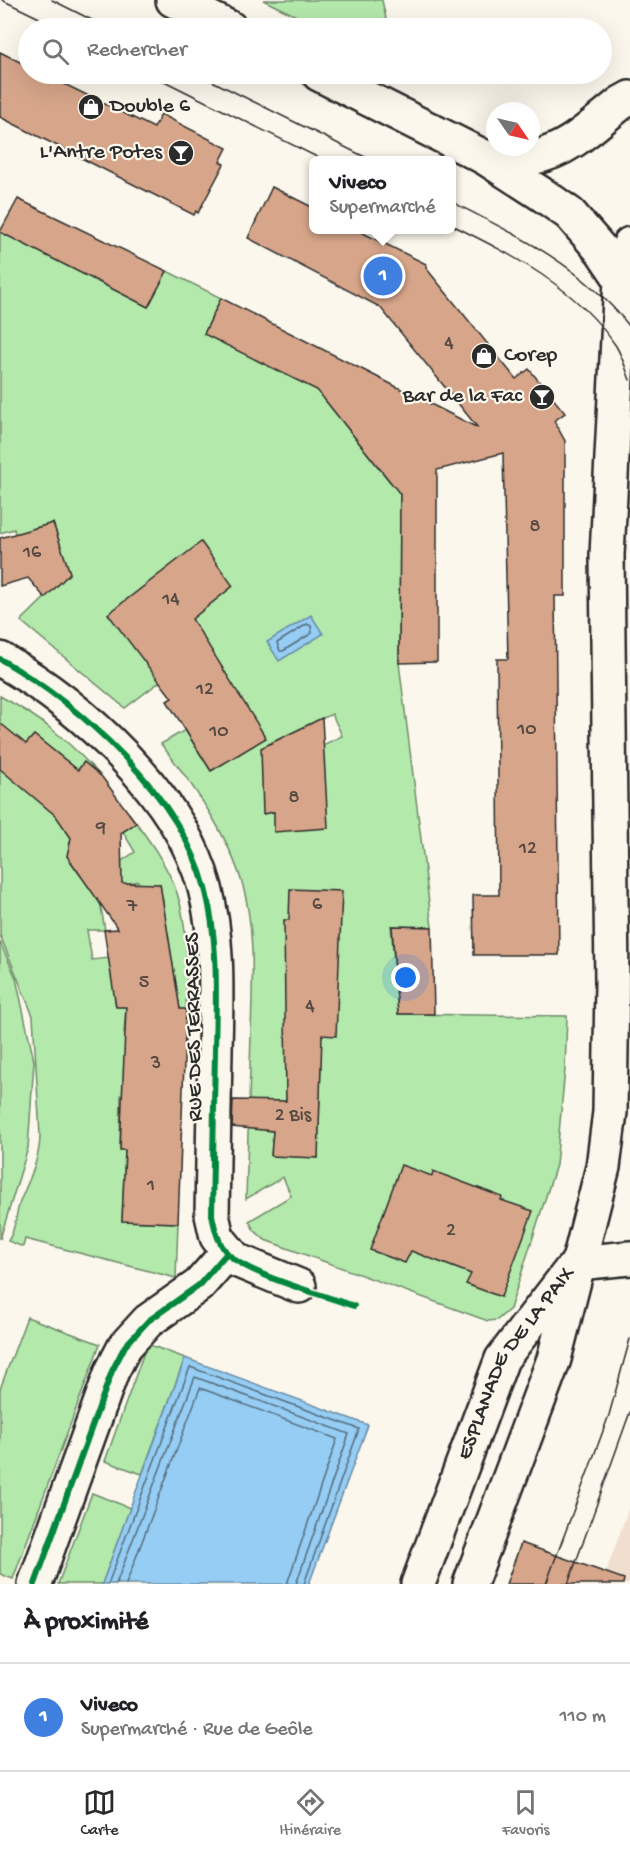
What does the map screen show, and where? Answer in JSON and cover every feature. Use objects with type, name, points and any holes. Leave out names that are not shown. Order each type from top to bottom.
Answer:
[{"type":"main road","points":[[173,0],[210,18]]},
{"type":"main road","points":[[339,84],[484,157],[570,214],[602,251],[621,279]]},
{"type":"main road","points":[[484,157],[533,157],[548,153],[571,143],[630,98]]},
{"type":"main road","points":[[630,244],[621,279],[620,479],[606,628],[612,981],[610,1112],[603,1167],[577,1263],[630,1258]]},
{"type":"main road","name":"RUE DES TERRASSES","points":[[0,659],[61,699],[118,751],[169,812],[190,848],[205,887],[217,974],[212,1215],[217,1237],[227,1253]]},
{"type":"main road","points":[[35,1584],[112,1371],[125,1346],[148,1321],[199,1285],[227,1253],[250,1268],[299,1286]]},
{"type":"main road","name":"ESPLANADE DE LA PAIX","points":[[418,1584],[502,1359],[577,1263]]},
{"type":"main road","name":"ESPLANADE DE LA PAIX","points":[[470,1584],[554,1359],[577,1263]]},
{"type":"shaded area","points":[[630,1504],[630,1584],[602,1584]]},
{"type":"green space","points":[[263,0],[382,0],[386,18],[300,18]]},
{"type":"green space","points":[[0,232],[148,307],[167,271],[221,298],[204,334],[317,390],[390,482],[400,480],[399,663],[432,927],[391,926],[398,1014],[567,1016],[565,1069],[556,1165],[510,1309],[497,1320],[488,1321],[265,1240],[254,1230],[249,1221],[291,1196],[283,1177],[246,1199],[252,979],[252,941],[247,904],[237,867],[219,829],[186,777],[161,744],[185,730],[211,771],[254,745],[170,674],[125,708],[21,621],[70,573],[53,523],[15,534],[14,529],[0,533]],"holes":[[[332,714],[342,736],[281,765],[270,743]],[[286,1059],[321,1061],[318,1158],[271,1155],[273,1131],[265,1130],[266,1101],[286,1101]]]},
{"type":"green space","points":[[0,696],[55,732],[101,776],[84,762],[78,770],[34,735],[13,759],[79,835],[71,841],[67,856],[80,875],[105,872],[135,852],[123,832],[132,826],[129,813],[162,861],[177,893],[184,921],[187,965],[186,1009],[180,1009],[160,884],[139,888],[138,881],[116,886],[99,896],[105,930],[87,930],[92,960],[109,958],[116,1006],[126,1007],[124,1033],[130,1034],[127,1095],[121,1095],[120,1149],[125,1150],[122,1221],[178,1223],[176,1278],[25,1239],[23,1247],[8,1241],[36,1160],[40,1135],[33,1016],[0,935]]},
{"type":"green space","points":[[0,942],[16,978],[34,1061],[28,1148],[0,1239]]},
{"type":"green space","points":[[27,1317],[100,1344],[13,1579],[0,1574],[0,1389]]},
{"type":"green space","points":[[147,1344],[185,1358],[142,1474],[105,1461]]},
{"type":"green space","points":[[92,1493],[130,1508],[102,1584],[58,1584]]},
{"type":"water","points":[[311,615],[323,634],[279,661],[267,642]]},
{"type":"water","points":[[185,1358],[368,1425],[309,1584],[102,1584]]},
{"type":"building","points":[[0,52],[18,61],[18,84],[64,84],[154,128],[161,114],[227,148],[220,162],[224,164],[198,213],[196,211],[194,215],[0,117]]},
{"type":"building","points":[[272,187],[309,206],[309,234],[365,234],[426,264],[426,268],[516,379],[529,369],[565,413],[554,421],[565,441],[565,596],[555,596],[559,955],[474,955],[473,895],[499,895],[497,659],[508,659],[503,453],[437,470],[437,662],[399,663],[400,494],[317,390],[204,334],[221,298],[478,428],[380,307],[248,238]]},
{"type":"building","points":[[18,199],[167,271],[148,307],[0,232]]},
{"type":"building","points":[[53,523],[70,573],[45,598],[28,578],[0,586],[0,538]]},
{"type":"building","points":[[201,542],[233,586],[192,619],[266,738],[211,771],[167,701],[172,698],[108,614]]},
{"type":"building","points":[[322,718],[328,828],[274,832],[274,812],[263,814],[261,748]]},
{"type":"building","points":[[0,723],[26,744],[34,735],[78,770],[84,762],[102,777],[136,823],[121,833],[122,883],[160,884],[180,1009],[186,1009],[178,1223],[122,1221],[125,1150],[120,1150],[126,1007],[116,1007],[104,930],[118,929],[67,856],[71,838],[56,816],[0,769]]},
{"type":"building","points":[[290,889],[342,891],[336,1036],[322,1035],[318,1158],[271,1156],[273,1131],[232,1127],[233,1100],[286,1101],[284,920],[289,920]]},
{"type":"building","points":[[392,926],[432,927],[434,1014],[398,1014]]},
{"type":"building","points":[[401,1165],[432,1176],[433,1171],[533,1211],[501,1297],[466,1284],[471,1274],[411,1251],[405,1263],[370,1250]]},
{"type":"building","points":[[521,1543],[624,1579],[623,1584],[506,1584]]},
{"type":"tram line","points":[[2,0],[39,18]]},
{"type":"tram line","points":[[52,0],[88,18]]},
{"type":"tram line","points":[[170,84],[315,156]]},
{"type":"tram line","points":[[218,84],[363,156]]},
{"type":"tram line","points":[[456,204],[548,254],[592,287],[630,327]]},
{"type":"tram line","points":[[456,227],[521,261],[563,290],[600,325],[616,346],[630,380]]},
{"type":"tram line","points":[[546,1584],[609,1415],[630,1339]]},
{"type":"tram line","points":[[568,1584],[630,1412]]},
{"type":"cycle path","points":[[0,659],[63,701],[124,756],[151,787],[174,819],[192,853],[205,888],[215,949],[212,1215],[221,1244],[237,1261],[268,1277],[354,1306]]},
{"type":"cycle path","points":[[35,1584],[112,1371],[125,1346],[148,1321],[199,1285],[227,1253]]},
{"type":"place","name":"Double 6","points":[[91,107]]},
{"type":"place","name":"L'Antre Potes","points":[[181,153]]},
{"type":"place","name":"Viveco","points":[[383,276]]},
{"type":"place","name":"Corep","points":[[484,356]]},
{"type":"place","name":"Bar de la Fac","points":[[542,397]]}]
